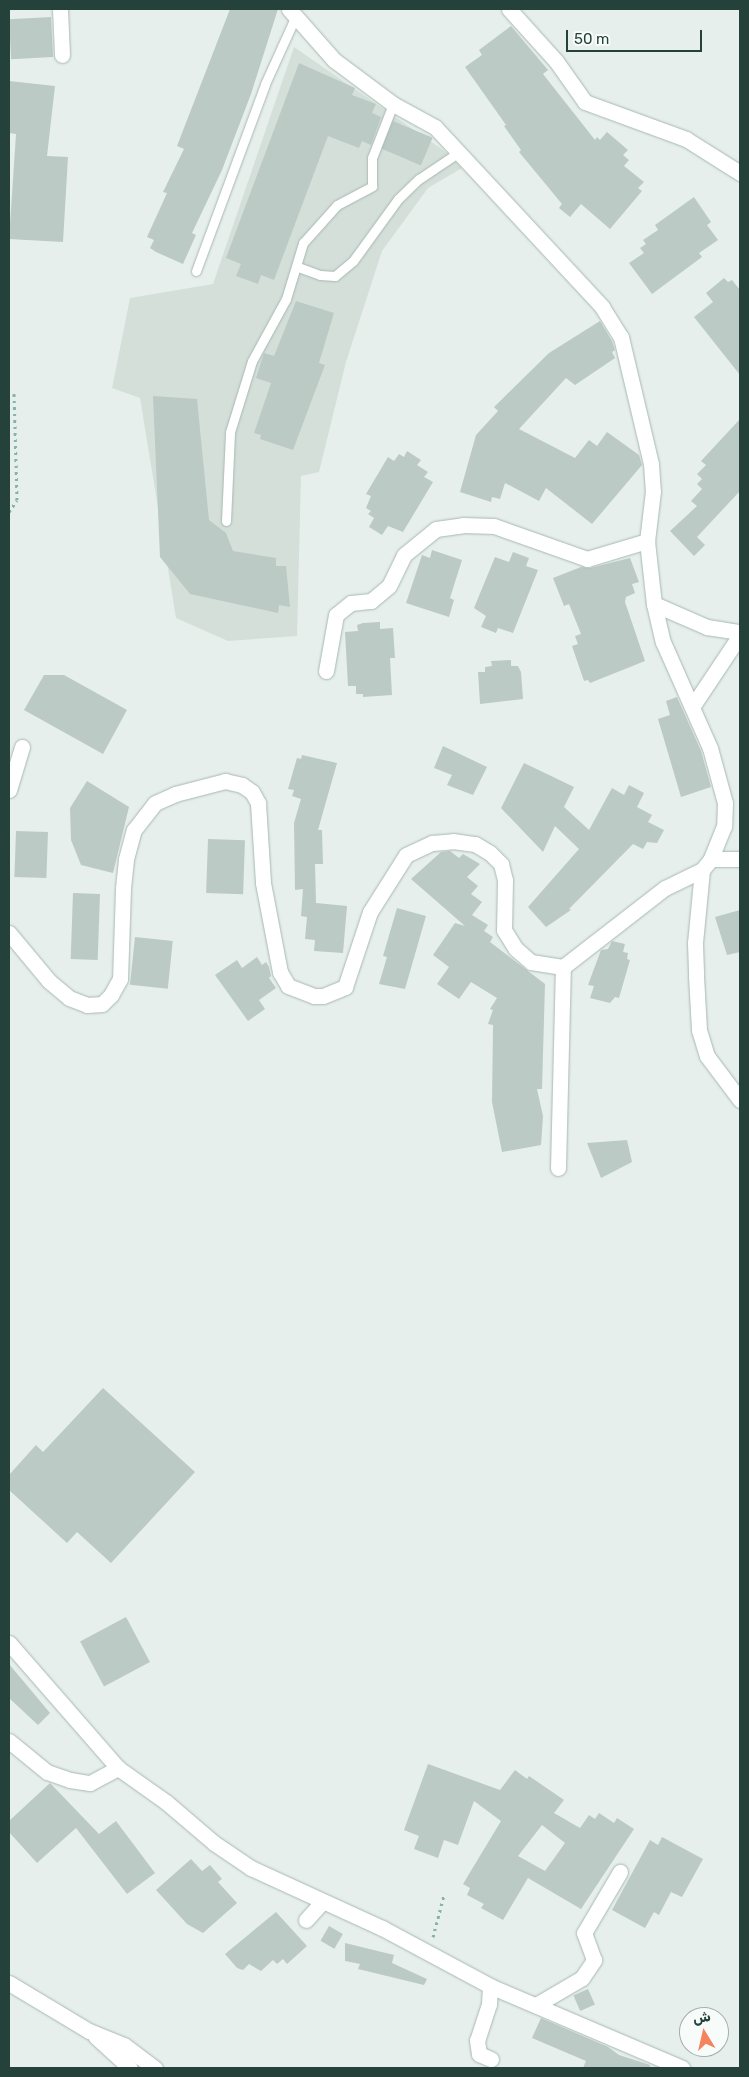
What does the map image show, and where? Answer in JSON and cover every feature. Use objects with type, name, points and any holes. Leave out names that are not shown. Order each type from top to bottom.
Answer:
[{"type":"street","points":[[60,9],[62,55]]},
{"type":"street","points":[[509,9],[556,61],[585,102],[686,140],[740,173]]},
{"type":"street","points":[[292,13],[334,60],[393,104],[435,127],[602,307],[621,337],[651,464],[653,492],[648,541],[654,604],[663,642],[710,748],[725,804],[724,826],[707,865],[695,943],[699,1030],[707,1056],[740,1100]]},
{"type":"street","points":[[326,671],[336,615],[350,604],[371,601],[389,586],[404,555],[436,529],[463,525],[494,526],[587,559],[648,541]]},
{"type":"street","points":[[654,604],[706,627],[740,634],[692,707]]},
{"type":"street","points":[[9,790],[22,747]]},
{"type":"street","points":[[9,933],[44,975],[69,998],[87,1005],[102,1004],[120,979],[125,868],[134,830],[155,804],[174,794],[225,781],[242,784],[252,792],[258,803],[271,937],[280,972],[288,986],[301,992],[323,996],[345,987],[370,912],[406,854],[432,843],[453,841],[475,844],[502,864],[506,880],[504,930],[516,949],[531,962],[563,967],[665,888],[707,865],[740,859]]},
{"type":"street","points":[[558,1168],[563,967]]},
{"type":"street","points":[[9,1643],[118,1768],[166,1802],[214,1843],[250,1868],[382,1928],[490,1986],[682,2068]]},
{"type":"street","points":[[9,1741],[47,1772],[70,1780],[90,1783],[118,1768]]},
{"type":"street","points":[[536,2005],[582,1978],[594,1960],[584,1932],[620,1872]]},
{"type":"street","points":[[306,1920],[322,1902]]},
{"type":"street","points":[[9,1983],[89,2031],[124,2045],[155,2068]]},
{"type":"street","points":[[490,1986],[489,2004],[477,2040],[478,2054],[491,2059]]},
{"type":"street","points":[[89,2031],[130,2068]]},
{"type":"lane","points":[[196,270],[292,13]]},
{"type":"lane","points":[[226,521],[230,432],[252,361],[286,299],[298,267],[303,243],[337,205],[372,186],[372,158],[393,104]]},
{"type":"lane","points":[[298,267],[320,275],[335,276],[353,261],[398,198],[418,179],[459,152]]},
{"type":"path","points":[[9,512],[17,500],[14,392]]},
{"type":"path","points":[[428,1954],[444,1896]]},
{"type":"shaded area","points":[[294,47],[443,150],[462,168],[428,188],[382,251],[346,362],[319,472],[301,476],[297,636],[228,641],[176,618],[140,398],[112,388],[130,298],[213,284]]},
{"type":"building","points":[[230,9],[278,9],[251,94],[222,170],[192,233],[196,235],[183,264],[150,248],[154,240],[147,237],[167,193],[163,192],[184,149],[177,146]]},
{"type":"building","points":[[51,17],[53,57],[11,59],[9,19]]},
{"type":"building","points":[[511,26],[548,70],[543,74],[595,140],[597,137],[600,140],[607,132],[628,150],[623,155],[629,160],[624,166],[644,182],[638,188],[642,191],[610,229],[581,204],[570,217],[559,208],[562,204],[519,152],[521,150],[504,126],[506,125],[465,67],[482,55],[479,50]]},
{"type":"building","points":[[299,63],[355,88],[352,95],[376,104],[372,113],[381,117],[371,145],[362,141],[359,148],[328,136],[274,280],[261,275],[258,284],[236,276],[241,264],[226,258]]},
{"type":"building","points":[[9,81],[55,86],[47,156],[68,157],[63,242],[9,239],[16,134],[9,133]]},
{"type":"building","points":[[393,121],[433,138],[421,165],[381,149]]},
{"type":"building","points":[[694,197],[711,222],[707,225],[718,240],[699,253],[702,257],[652,294],[629,263],[644,253],[640,248],[646,244],[643,240],[658,230],[655,225]]},
{"type":"building","points":[[724,278],[728,282],[732,280],[740,290],[740,375],[694,317],[713,302],[706,293]]},
{"type":"building","points":[[296,301],[334,313],[319,363],[325,365],[293,450],[260,439],[261,435],[254,433],[271,383],[256,378],[264,353],[274,356]]},
{"type":"building","points":[[600,321],[612,341],[615,350],[612,352],[615,358],[575,385],[566,378],[519,429],[575,458],[589,440],[597,446],[607,432],[639,455],[642,465],[592,524],[546,488],[539,501],[505,483],[500,499],[492,497],[491,502],[460,492],[476,435],[498,411],[494,407],[549,353]]},
{"type":"building","points":[[153,396],[197,399],[209,520],[226,533],[233,551],[276,558],[276,566],[286,566],[290,607],[279,605],[278,613],[190,594],[160,557]]},
{"type":"building","points":[[740,419],[740,491],[697,537],[705,545],[694,556],[670,531],[697,506],[691,501],[702,489],[697,484],[702,479],[697,474],[706,465],[701,461]]},
{"type":"building","points":[[407,451],[421,460],[417,465],[428,472],[424,477],[433,482],[403,532],[388,526],[382,535],[369,527],[374,518],[368,514],[371,511],[366,508],[371,496],[366,494],[388,457],[394,461],[399,454],[404,457]]},
{"type":"building","points":[[432,550],[462,560],[450,598],[454,600],[449,617],[406,603],[422,555],[430,558]]},
{"type":"building","points":[[513,552],[529,558],[526,566],[538,570],[513,633],[498,628],[496,633],[481,627],[486,616],[474,608],[495,557],[509,562]]},
{"type":"building","points":[[630,558],[639,582],[632,584],[635,593],[626,597],[625,602],[645,661],[590,683],[588,680],[584,681],[572,646],[578,644],[575,636],[581,634],[569,604],[564,606],[553,578],[581,567],[590,568]]},
{"type":"building","points":[[380,622],[380,629],[393,628],[395,658],[390,658],[392,695],[363,697],[363,694],[356,694],[356,686],[348,686],[345,632],[358,631],[357,625],[363,623]]},
{"type":"building","points":[[511,660],[511,666],[518,666],[521,672],[523,699],[480,704],[478,672],[485,672],[485,667],[492,666],[491,661]]},
{"type":"building","points":[[44,675],[64,675],[127,710],[103,754],[24,710]]},
{"type":"building","points":[[677,697],[701,751],[711,787],[681,797],[658,719],[670,715],[666,701]]},
{"type":"building","points":[[443,746],[487,767],[473,795],[447,785],[452,775],[434,768]]},
{"type":"building","points":[[302,755],[337,763],[318,830],[322,830],[323,864],[315,864],[316,903],[347,906],[343,953],[314,951],[315,940],[305,939],[307,917],[301,916],[303,889],[295,890],[294,823],[301,799],[292,796],[294,790],[288,789],[297,758],[301,759]]},
{"type":"building","points":[[524,763],[574,787],[564,807],[589,830],[612,788],[624,795],[629,785],[644,793],[637,807],[652,815],[648,822],[664,830],[657,843],[647,842],[643,849],[633,844],[569,909],[571,910],[546,927],[528,907],[579,849],[555,826],[543,852],[501,808]]},
{"type":"building","points":[[87,781],[129,807],[113,873],[81,865],[71,840],[70,808]]},
{"type":"building","points":[[16,831],[48,832],[46,878],[14,877]]},
{"type":"building","points":[[208,839],[245,840],[243,894],[206,893]]},
{"type":"building","points":[[450,851],[459,858],[463,854],[480,864],[467,877],[478,886],[471,894],[482,902],[472,915],[488,925],[484,931],[493,937],[490,942],[545,984],[542,1089],[537,1089],[543,1116],[541,1145],[502,1152],[492,1102],[493,1025],[488,1024],[493,1010],[490,1009],[497,998],[471,982],[459,999],[437,984],[449,967],[433,955],[455,923],[465,926],[411,879],[441,852]]},
{"type":"building","points":[[73,893],[100,894],[98,960],[71,959]]},
{"type":"building","points":[[397,908],[426,916],[405,989],[379,984],[387,957],[383,956]]},
{"type":"building","points":[[740,910],[740,952],[727,955],[715,917]]},
{"type":"building","points":[[135,937],[173,941],[168,989],[130,985]]},
{"type":"building","points":[[612,941],[625,944],[623,952],[628,953],[627,959],[630,960],[619,998],[615,997],[610,1003],[590,998],[594,986],[588,985],[601,950],[608,949]]},
{"type":"building","points":[[257,957],[262,965],[266,962],[271,976],[269,978],[276,988],[259,1000],[265,1009],[248,1021],[215,975],[237,960],[242,968]]},
{"type":"building","points":[[627,1140],[632,1162],[601,1178],[587,1143]]},
{"type":"building","points":[[103,1388],[195,1472],[111,1563],[77,1532],[67,1543],[9,1490],[9,1475],[36,1445],[43,1452]]},
{"type":"building","points":[[126,1617],[150,1662],[104,1686],[80,1641]]},
{"type":"building","points":[[9,1664],[50,1713],[38,1725],[9,1698]]},
{"type":"building","points":[[428,1764],[500,1790],[515,1770],[527,1779],[529,1776],[564,1800],[554,1813],[580,1828],[589,1815],[595,1819],[599,1813],[614,1823],[617,1818],[634,1829],[581,1909],[528,1878],[503,1920],[481,1908],[484,1904],[467,1895],[470,1888],[463,1884],[501,1821],[474,1801],[458,1845],[444,1840],[438,1858],[414,1849],[419,1836],[404,1830]],"holes":[[[542,1825],[565,1843],[545,1871],[518,1856]]]},
{"type":"building","points":[[50,1783],[99,1834],[116,1821],[155,1873],[127,1894],[76,1828],[37,1863],[9,1832],[9,1821]]},
{"type":"building","points":[[662,1837],[703,1859],[682,1897],[671,1892],[659,1915],[654,1912],[645,1928],[612,1910],[650,1840],[658,1845]]},
{"type":"building","points":[[191,1859],[202,1871],[210,1865],[222,1879],[218,1882],[237,1903],[203,1933],[187,1924],[156,1890]]},
{"type":"building","points":[[276,1912],[307,1946],[287,1964],[283,1959],[277,1964],[273,1960],[261,1971],[249,1964],[243,1970],[237,1968],[225,1954]]},
{"type":"building","points":[[329,1926],[343,1934],[334,1949],[320,1941]]},
{"type":"building","points":[[345,1943],[394,1955],[392,1963],[427,1979],[424,1985],[358,1969],[360,1964],[345,1961]]},
{"type":"building","points":[[588,1989],[595,2005],[580,2011],[573,1996]]},
{"type":"building","points":[[541,2018],[608,2047],[619,2055],[650,2065],[650,2068],[583,2068],[586,2061],[532,2038]]}]
